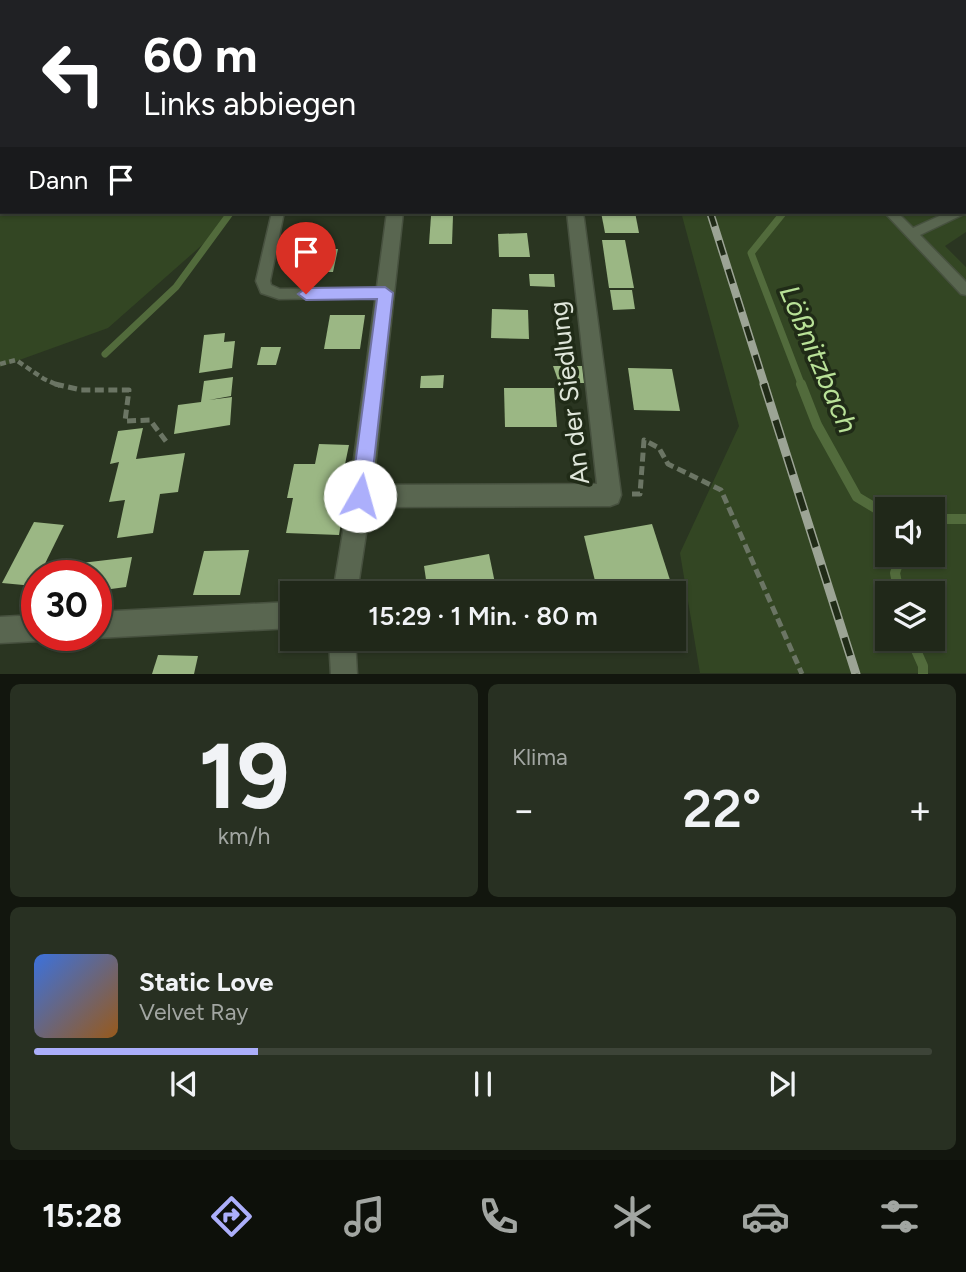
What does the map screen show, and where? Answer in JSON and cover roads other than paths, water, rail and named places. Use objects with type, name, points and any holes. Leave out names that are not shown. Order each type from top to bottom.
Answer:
[{"type":"street","points":[[347,581],[396,214]]},
{"type":"street","name":"An der Siedlung","points":[[360,496],[610,495],[575,214]]},
{"type":"street","points":[[112,624],[280,616]]},
{"type":"street","points":[[0,630],[21,629]]},
{"type":"street","points":[[343,651],[344,674]]},
{"type":"lane","points":[[278,214],[263,281],[266,289],[279,294],[385,293]]},
{"type":"lane","points":[[892,214],[966,290]]},
{"type":"lane","points":[[911,233],[954,214]]},
{"type":"waterway","points":[[105,354],[176,287],[230,214]]},
{"type":"waterway","name":"Lößnitzbach","points":[[782,214],[751,253],[802,386]]},
{"type":"waterway","name":"Lößnitzbach","points":[[801,384],[817,425],[857,497],[875,508]]},
{"type":"waterway","points":[[945,519],[966,519]]},
{"type":"waterway","name":"Lößnitzbach","points":[[897,567],[897,581]]},
{"type":"waterway","name":"Lößnitzbach","points":[[916,651],[923,666],[923,674]]},
{"type":"railway","points":[[711,214],[765,386]]},
{"type":"railway","points":[[764,384],[856,674]]}]
